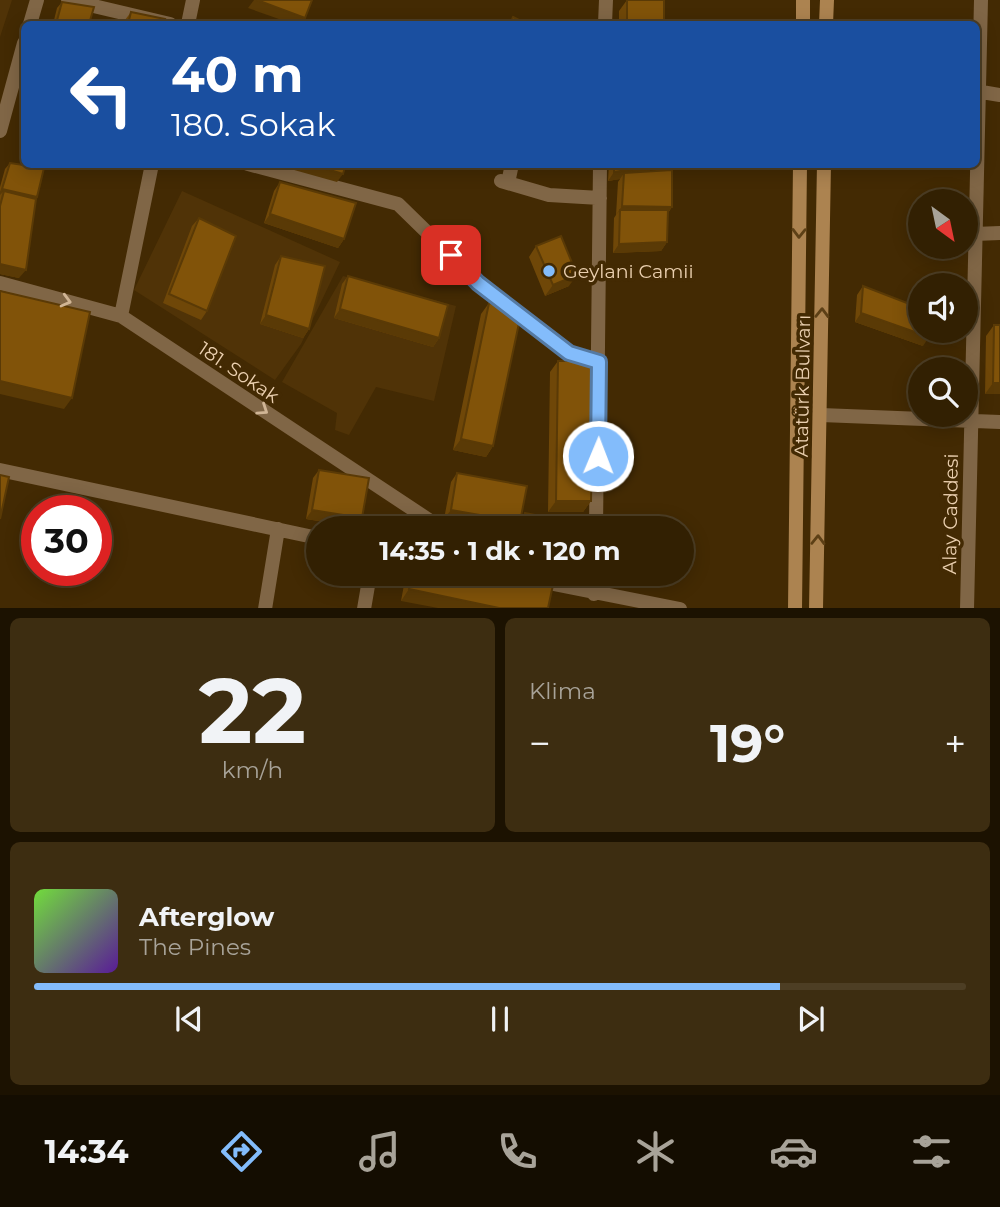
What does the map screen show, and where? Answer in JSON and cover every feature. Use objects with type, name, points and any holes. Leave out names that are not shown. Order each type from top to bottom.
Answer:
[{"type":"main road","points":[[803,0],[803,21]]},
{"type":"main road","points":[[826,21],[827,0]]},
{"type":"main road","name":"Atatürk Bulvarı","points":[[795,608],[800,168]]},
{"type":"main road","name":"Atatürk Bulvarı","points":[[816,608],[824,168]]},
{"type":"street","points":[[31,21],[37,0]]},
{"type":"street","points":[[68,0],[157,21]]},
{"type":"street","points":[[189,21],[193,0]]},
{"type":"street","points":[[605,21],[606,0]]},
{"type":"street","name":"Alay Caddesi","points":[[980,31],[981,0]]},
{"type":"street","points":[[0,131],[21,54]]},
{"type":"street","points":[[980,92],[1000,95]]},
{"type":"street","points":[[121,316],[151,168]]},
{"type":"street","points":[[263,168],[398,204],[478,283],[569,353],[599,362]]},
{"type":"street","points":[[510,168],[505,182],[549,195],[600,198]]},
{"type":"street","points":[[596,516],[600,168]]},
{"type":"street","name":"Alay Caddesi","points":[[976,168],[976,189]]},
{"type":"street","points":[[978,234],[1000,233]]},
{"type":"street","name":"Alay Caddesi","points":[[972,357],[974,259]]},
{"type":"street","name":"181. Sokak","points":[[0,283],[121,316],[423,516]]},
{"type":"street","points":[[821,415],[908,420]]},
{"type":"street","points":[[978,423],[1000,422]]},
{"type":"street","name":"Alay Caddesi","points":[[967,608],[971,427]]},
{"type":"street","points":[[0,470],[306,535]]},
{"type":"street","points":[[265,608],[278,529]]},
{"type":"street","points":[[364,608],[368,586]]},
{"type":"street","points":[[558,586],[675,608]]},
{"type":"street","points":[[594,586],[594,594]]},
{"type":"shaded area","points":[[0,0],[12,0],[0,37]]},
{"type":"shaded area","points":[[182,191],[340,262],[301,344],[275,380],[134,290]]},
{"type":"shaded area","points":[[343,276],[456,306],[434,401],[376,387],[349,435],[335,430],[337,413],[282,382]]},
{"type":"building","points":[[257,0],[312,0],[305,18]]},
{"type":"building","points":[[627,0],[664,0],[664,21],[627,21]]},
{"type":"building","points":[[62,2],[94,7],[90,21],[57,21]]},
{"type":"building","points":[[131,12],[165,19],[164,21],[129,21]]},
{"type":"building","points":[[10,163],[21,165],[21,168],[44,168],[37,197],[2,189]]},
{"type":"building","points":[[323,168],[345,168],[343,174]]},
{"type":"building","points":[[614,168],[640,168],[614,172]]},
{"type":"building","points":[[672,170],[672,207],[622,206],[624,173]]},
{"type":"building","points":[[280,182],[356,203],[344,239],[270,214]]},
{"type":"building","points":[[4,191],[36,199],[26,270],[0,264],[0,206]]},
{"type":"building","points":[[620,210],[668,210],[667,242],[619,244]]},
{"type":"building","points":[[199,218],[236,236],[207,311],[169,294]]},
{"type":"building","points":[[561,236],[577,275],[553,285],[536,246]]},
{"type":"building","points":[[281,256],[325,266],[309,329],[266,315]]},
{"type":"building","points":[[348,276],[448,305],[439,338],[340,309]]},
{"type":"building","points":[[863,286],[908,303],[908,330],[861,313]]},
{"type":"building","points":[[0,291],[90,312],[72,398],[0,381]]},
{"type":"building","points":[[489,303],[522,309],[493,446],[461,439]]},
{"type":"building","points":[[994,325],[1000,325],[1000,383],[993,383]]},
{"type":"building","points":[[558,361],[594,361],[591,501],[556,501]]},
{"type":"building","points":[[319,470],[369,478],[362,516],[312,510]]},
{"type":"building","points":[[457,473],[527,486],[521,516],[486,516],[451,510]]},
{"type":"building","points":[[0,475],[9,477],[0,519]]},
{"type":"building","points":[[410,586],[553,586],[548,608],[499,608],[409,589]]},
{"type":"place","name":"Geylani Camii","points":[[549,271]]},
{"type":"route","points":[[451,255],[478,283],[569,353],[599,362],[598,456]]}]
